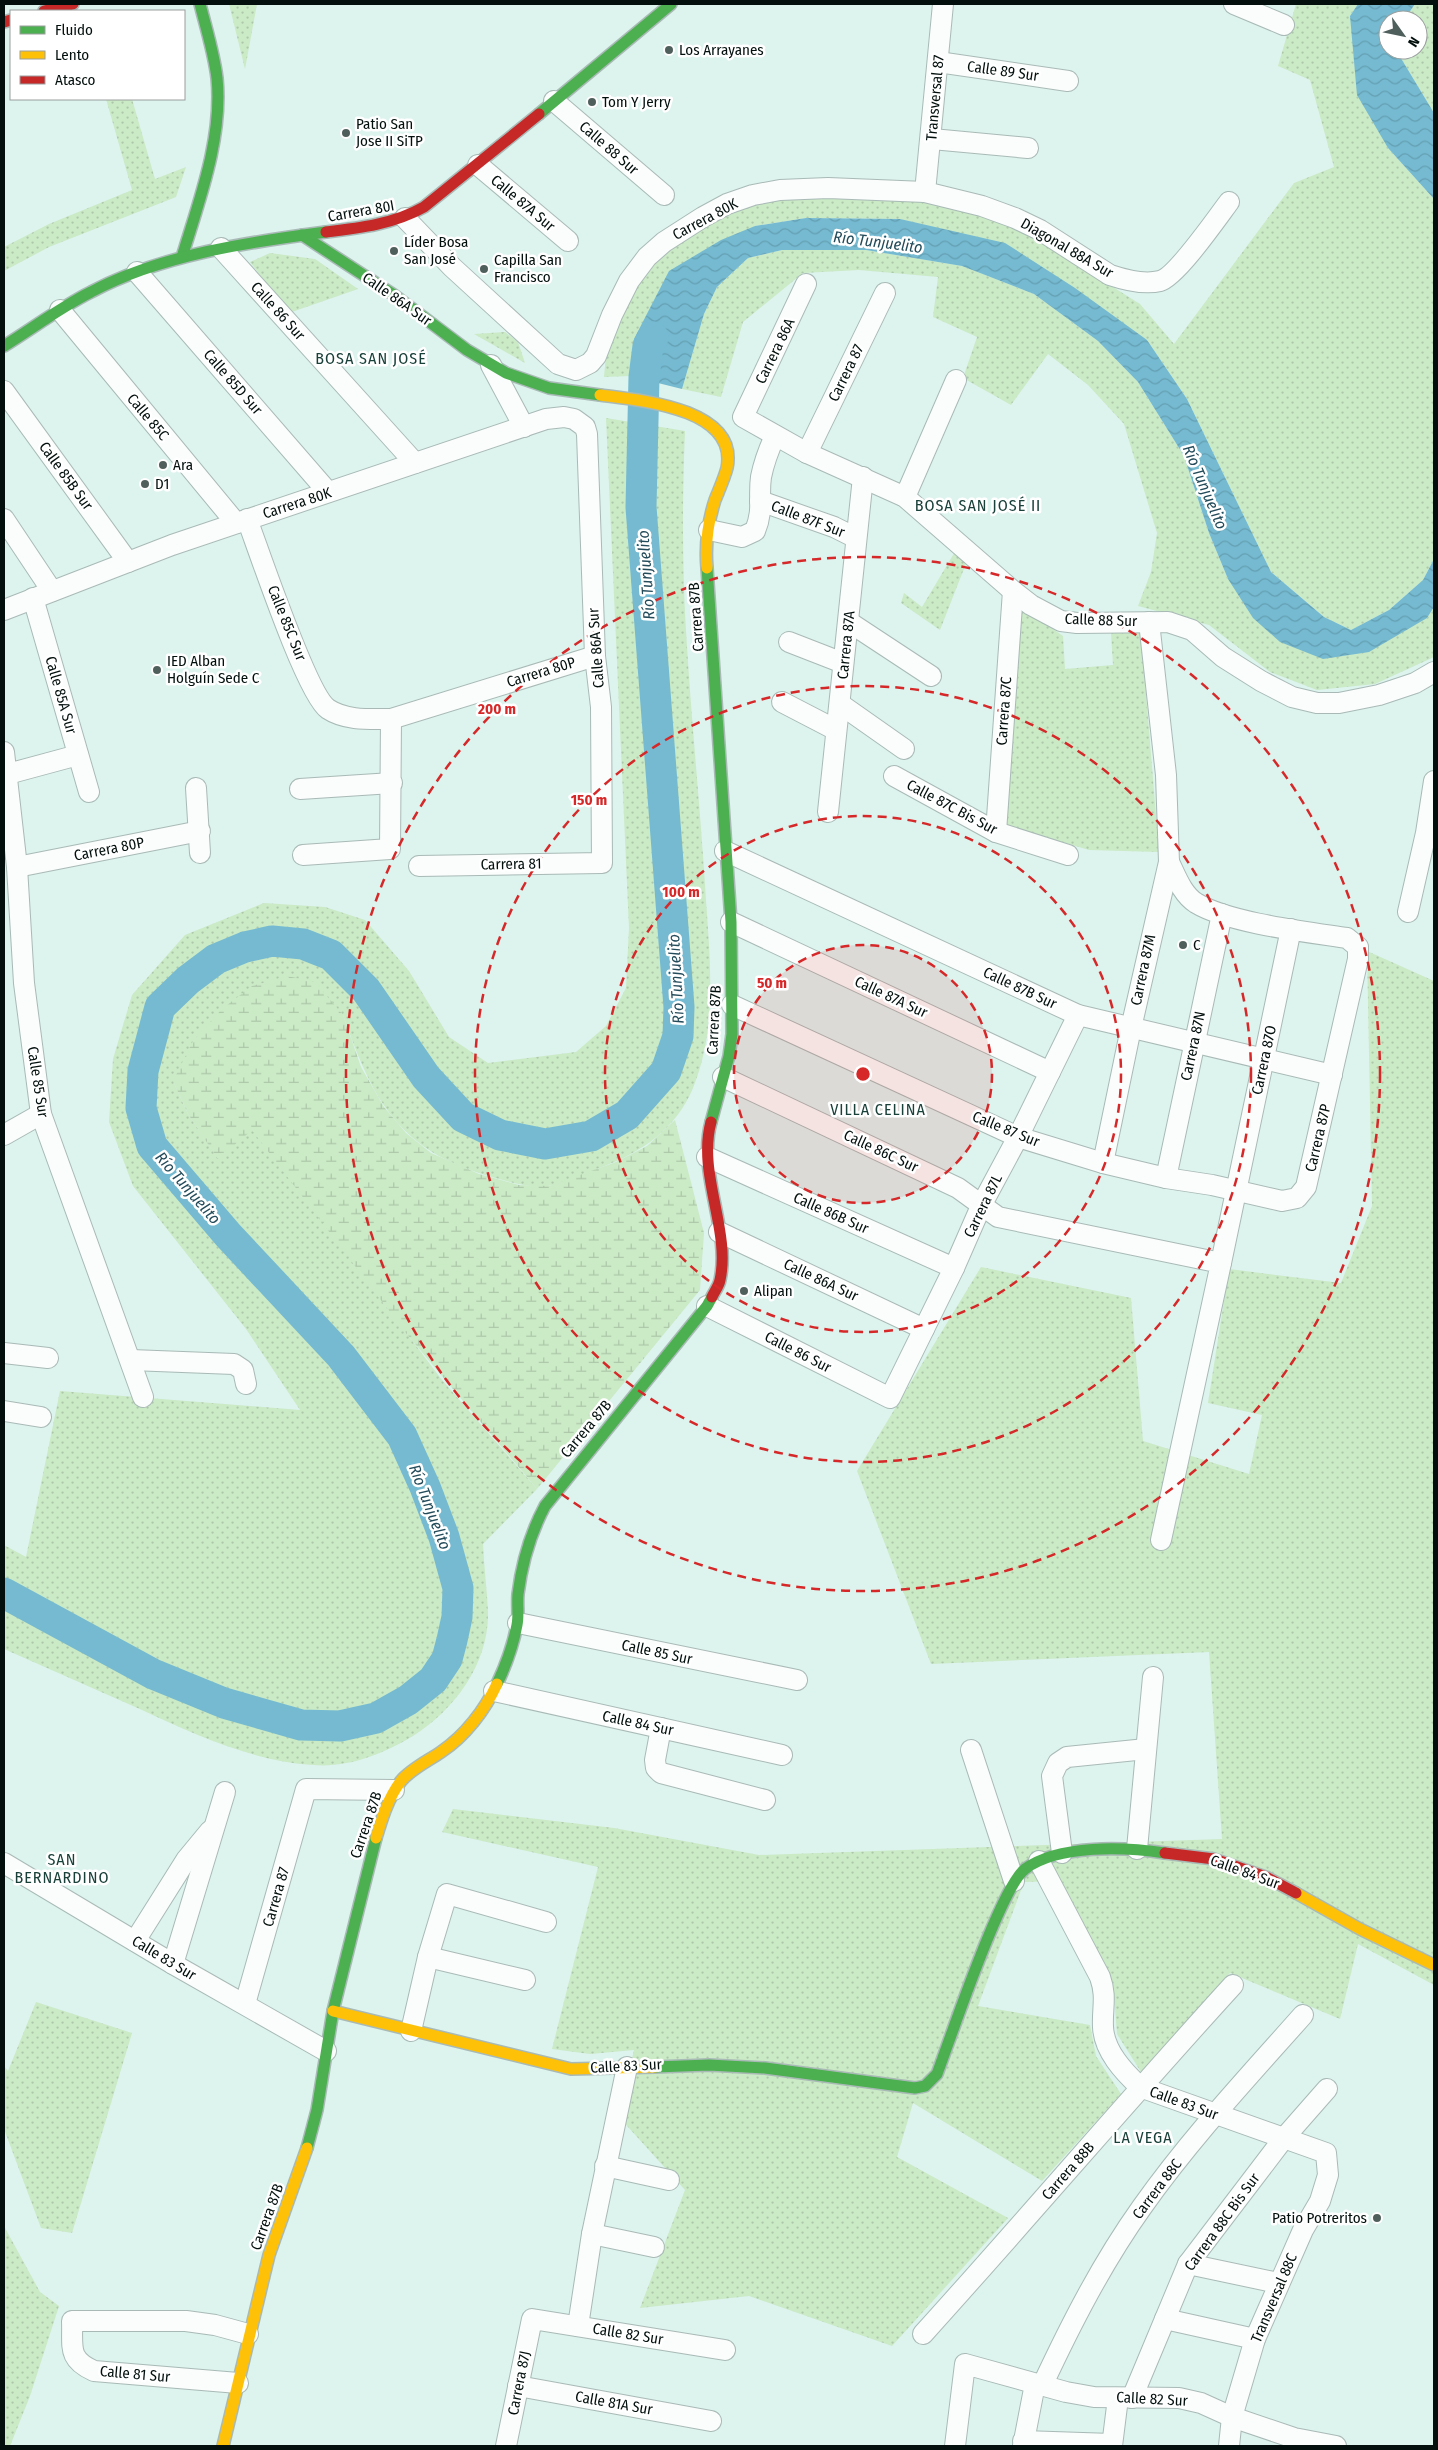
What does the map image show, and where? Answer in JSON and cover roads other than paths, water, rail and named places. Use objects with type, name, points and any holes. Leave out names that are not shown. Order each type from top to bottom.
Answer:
[{"type":"street","points":[[48,10],[73,4]]},
{"type":"street","points":[[182,257],[207,165],[217,101],[217,79],[200,4]]},
{"type":"street","name":"Carrera 80I","points":[[4,346],[60,310],[109,283],[182,257],[221,248],[365,227],[405,218],[424,207],[478,165],[672,4]]},
{"type":"street","name":"Transversal 87","points":[[924,192],[932,139],[943,4]]},
{"type":"street","points":[[1234,4],[1284,24]]},
{"type":"street","name":"Calle 89 Sur","points":[[938,62],[1068,80]]},
{"type":"street","name":"Calle 88 Sur","points":[[554,101],[664,195]]},
{"type":"street","points":[[932,139],[1028,148]]},
{"type":"street","name":"Calle 87A Sur","points":[[478,165],[568,241]]},
{"type":"street","name":"Carrera 80K","points":[[405,218],[452,268],[558,364],[576,370],[590,364],[596,356],[612,315],[630,281],[647,257],[664,242],[727,204],[753,195],[780,190],[828,188],[924,192]]},
{"type":"street","name":"Diagonal 88A Sur","points":[[924,192],[982,206],[1015,218],[1046,234],[1110,275],[1122,279],[1150,282],[1167,278],[1229,202]]},
{"type":"street","name":"Calle 86A Sur","points":[[302,235],[382,287],[491,365],[535,384],[684,410]]},
{"type":"street","name":"Calle 86 Sur","points":[[221,248],[415,463]]},
{"type":"street","name":"Calle 85D Sur","points":[[137,272],[328,492]]},
{"type":"street","name":"Carrera 86A","points":[[743,417],[806,284]]},
{"type":"street","name":"Carrera 87","points":[[807,453],[885,293]]},
{"type":"street","name":"Calle 85C","points":[[60,310],[241,521]]},
{"type":"street","name":"Calle 86A Sur","points":[[491,365],[524,427]]},
{"type":"street","points":[[905,497],[956,380]]},
{"type":"street","name":"Calle 85B Sur","points":[[4,391],[128,562]]},
{"type":"street","name":"Carrera 87B","points":[[223,2446],[268,2255],[306,2152],[320,2094],[333,2011],[369,1858],[386,1806],[394,1790],[407,1774],[443,1751],[470,1727],[494,1691],[510,1655],[518,1623],[518,1596],[524,1557],[532,1530],[545,1506],[707,1306],[720,1281],[722,1256],[707,1157],[707,1136],[732,1034],[731,922],[706,556],[714,502],[729,467],[729,458],[720,434],[711,424],[684,410]]},
{"type":"street","name":"Carrera 80K","points":[[4,610],[241,521],[524,427],[564,416],[580,422],[585,427],[586,434]]},
{"type":"street","name":"Calle 88 Sur","points":[[743,417],[807,453],[905,497],[1013,591],[1031,605],[1061,621],[1077,623],[1168,622],[1192,630],[1224,657],[1261,681],[1292,697],[1317,703],[1339,703],[1379,695],[1415,683],[1434,672]]},
{"type":"street","name":"Calle 86A Sur","points":[[586,434],[595,656],[601,707],[602,863]]},
{"type":"street","points":[[709,530],[742,538],[755,530],[761,515],[761,478],[764,464],[776,436]]},
{"type":"street","name":"Carrera 87A","points":[[828,812],[863,477]]},
{"type":"street","name":"Calle 87F Sur","points":[[760,501],[834,527],[856,538]]},
{"type":"street","points":[[4,519],[52,591]]},
{"type":"street","name":"Calle 85C Sur","points":[[241,521],[318,698],[327,709],[342,715]]},
{"type":"street","name":"Carrera 87C","points":[[996,832],[1013,591]]},
{"type":"street","name":"Calle 85A Sur","points":[[33,598],[88,792]]},
{"type":"street","points":[[849,622],[931,676]]},
{"type":"street","name":"Carrera 87M","points":[[1103,1163],[1131,1028],[1169,862],[1166,776],[1149,622]]},
{"type":"street","points":[[789,642],[844,663]]},
{"type":"street","name":"Carrera 80P","points":[[342,715],[363,719],[391,719],[595,656]]},
{"type":"street","points":[[782,702],[836,730]]},
{"type":"street","points":[[840,704],[904,749]]},
{"type":"street","points":[[303,855],[390,849],[391,719]]},
{"type":"street","name":"Calle 85 Sur","points":[[4,752],[5,774],[18,867],[24,983],[41,1114],[143,1397]]},
{"type":"street","points":[[5,774],[78,755]]},
{"type":"street","name":"Calle 87C Bis Sur","points":[[894,776],[996,832],[1068,855]]},
{"type":"street","points":[[1408,912],[1426,833],[1434,781]]},
{"type":"street","points":[[300,789],[392,783]]},
{"type":"street","points":[[196,788],[200,853]]},
{"type":"street","name":"Carrera 80P","points":[[18,867],[200,831]]},
{"type":"street","name":"Calle 87B Sur","points":[[725,850],[1078,1015],[1332,1074]]},
{"type":"street","points":[[1169,862],[1183,891],[1196,903],[1222,914],[1291,929]]},
{"type":"street","name":"Carrera 81","points":[[419,866],[602,863]]},
{"type":"street","name":"Carrera 87N","points":[[1166,1178],[1193,1042],[1222,914]]},
{"type":"street","name":"Calle 87A Sur","points":[[731,922],[1050,1072]]},
{"type":"street","name":"Carrera 87O","points":[[1161,1540],[1237,1191],[1291,929]]},
{"type":"street","name":"Carrera 87P","points":[[1291,929],[1347,938],[1358,947],[1358,959],[1306,1187],[1297,1198]]},
{"type":"street","name":"Calle 87 Sur","points":[[732,1004],[1018,1137],[1103,1163],[1166,1178],[1282,1201],[1297,1198]]},
{"type":"street","name":"Carrera 87L","points":[[890,1398],[954,1268],[982,1204],[1018,1137],[1078,1015]]},
{"type":"street","name":"Calle 86C Sur","points":[[723,1077],[958,1188],[998,1217],[1221,1263]]},
{"type":"street","points":[[4,1135],[41,1114]]},
{"type":"street","name":"Calle 86B Sur","points":[[707,1157],[954,1268]]},
{"type":"street","name":"Calle 86A Sur","points":[[719,1232],[924,1329]]},
{"type":"street","name":"Calle 86 Sur","points":[[707,1306],[890,1398]]},
{"type":"street","points":[[4,1353],[48,1358]]},
{"type":"street","points":[[131,1360],[234,1364],[243,1370],[246,1384]]},
{"type":"street","points":[[4,1411],[41,1417]]},
{"type":"street","name":"Calle 85 Sur","points":[[518,1623],[797,1680]]},
{"type":"street","points":[[1136,1849],[1154,1677]]},
{"type":"street","name":"Calle 84 Sur","points":[[494,1691],[782,1755]]},
{"type":"street","points":[[661,1728],[655,1760],[656,1768],[661,1773],[765,1800]]},
{"type":"street","points":[[1062,1853],[1052,1776],[1058,1763],[1067,1757],[1146,1749]]},
{"type":"street","points":[[972,1750],[1014,1881]]},
{"type":"street","name":"Carrera 87","points":[[245,2004],[306,1789],[394,1790]]},
{"type":"street","points":[[173,1964],[225,1792]]},
{"type":"street","points":[[135,1941],[186,1860],[215,1826]]},
{"type":"street","name":"Calle 84 Sur","points":[[1014,1881],[1024,1870],[1039,1861],[1062,1853],[1136,1849],[1214,1859],[1266,1878],[1360,1929],[1434,1966]]},
{"type":"street","name":"Calle 83 Sur","points":[[1039,1861],[1100,1977],[1105,1991],[1103,2028],[1106,2042],[1122,2068],[1140,2087],[1326,2153]]},
{"type":"street","name":"Calle 83 Sur","points":[[4,1863],[173,1964],[326,2051]]},
{"type":"street","name":"Calle 83 Sur","points":[[333,2011],[570,2069],[690,2064],[756,2068],[914,2088],[924,2086],[937,2074],[995,1923],[1014,1881]]},
{"type":"street","points":[[411,2030],[428,1957],[447,1894],[546,1922]]},
{"type":"street","points":[[428,1957],[525,1980]]},
{"type":"street","name":"Carrera 88B","points":[[922,2334],[1012,2235],[1140,2087],[1233,1985]]},
{"type":"street","name":"Carrera 88C","points":[[1023,2443],[1038,2385],[1078,2308],[1141,2207],[1215,2114],[1303,2015]]},
{"type":"street","points":[[578,2326],[592,2234],[627,2067]]},
{"type":"street","name":"Carrera 88C Bis Sur","points":[[1112,2445],[1125,2398],[1165,2319],[1188,2264],[1284,2138],[1327,2089]]},
{"type":"street","name":"Transversal 88C","points":[[1229,2446],[1232,2417],[1255,2339],[1278,2284],[1320,2201],[1328,2175],[1326,2153]]},
{"type":"street","points":[[606,2166],[669,2180]]},
{"type":"street","points":[[592,2234],[654,2247]]},
{"type":"street","points":[[1188,2264],[1278,2284]]},
{"type":"street","name":"Calle 82 Sur","points":[[532,2319],[725,2350]]},
{"type":"street","name":"Carrera 87J","points":[[506,2446],[532,2319]]},
{"type":"street","points":[[1165,2319],[1255,2339]]},
{"type":"street","name":"Calle 81 Sur","points":[[238,2383],[94,2371],[80,2365],[75,2359],[72,2320],[186,2321],[215,2325],[248,2334]]},
{"type":"street","name":"Calle 82 Sur","points":[[955,2446],[965,2364],[1038,2385],[1094,2397],[1179,2398],[1200,2403],[1232,2417],[1294,2438],[1336,2446]]},
{"type":"street","name":"Calle 81A Sur","points":[[518,2386],[710,2421]]},
{"type":"street","points":[[1023,2443],[1112,2445]]},
{"type":"water","points":[[1358,4],[1415,4],[1411,10],[1378,10],[1378,60],[1402,60],[1434,113],[1434,199],[1388,148],[1357,95],[1350,16]]},
{"type":"water","points":[[806,218],[900,219],[1005,243],[1075,288],[1147,340],[1187,399],[1271,572],[1324,617],[1351,630],[1389,610],[1423,580],[1434,559],[1434,607],[1427,618],[1369,652],[1323,659],[1280,642],[1253,618],[1228,579],[1209,533],[1184,456],[1138,382],[1098,341],[1034,294],[962,266],[866,250],[782,250],[748,258],[717,287],[704,314],[682,389],[630,376],[634,339],[669,271],[721,240],[755,226]]},
{"type":"waterway","name":"Río Tunjuelito","points":[[4,1593],[153,1674],[224,1703],[301,1725],[340,1726],[376,1718],[408,1700],[433,1680],[447,1659],[457,1617],[458,1588],[444,1537],[425,1487],[402,1436],[341,1356],[228,1235],[152,1146],[141,1108],[143,1071],[160,1007],[188,980],[216,959],[245,947],[272,941],[303,944],[331,955],[366,990],[426,1077],[463,1117],[500,1135],[545,1144],[591,1136],[627,1115],[666,1071],[678,1036],[679,1007],[641,507],[644,377],[648,346],[653,337]]},
{"type":"place","name":"Los Arrayanes","points":[[669,50]]},
{"type":"place","name":"Tom Y Jerry","points":[[592,102]]},
{"type":"place","name":"Patio San Jose II SiTP","points":[[346,133]]},
{"type":"place","name":"Líder Bosa San José","points":[[394,251]]},
{"type":"place","name":"Capilla San Francisco","points":[[484,269]]},
{"type":"place","name":"Ara","points":[[163,465]]},
{"type":"place","name":"D1","points":[[145,484]]},
{"type":"place","name":"IED Alban Holguín Sede C","points":[[157,670]]},
{"type":"place","name":"C","points":[[1183,945]]},
{"type":"place","name":"Alipan","points":[[744,1291]]},
{"type":"place","name":"Patio Potreritos","points":[[1377,2218]]},
{"type":"district","name":"BOSA SAN JOSÉ","points":[[371,358]]},
{"type":"district","name":"BOSA SAN JOSÉ II","points":[[978,505]]},
{"type":"district","name":"VILLA CELINA","points":[[878,1109]]},
{"type":"district","name":"SAN BERNARDINO","points":[[62,1868]]},
{"type":"district","name":"LA VEGA","points":[[1143,2137]]}]
